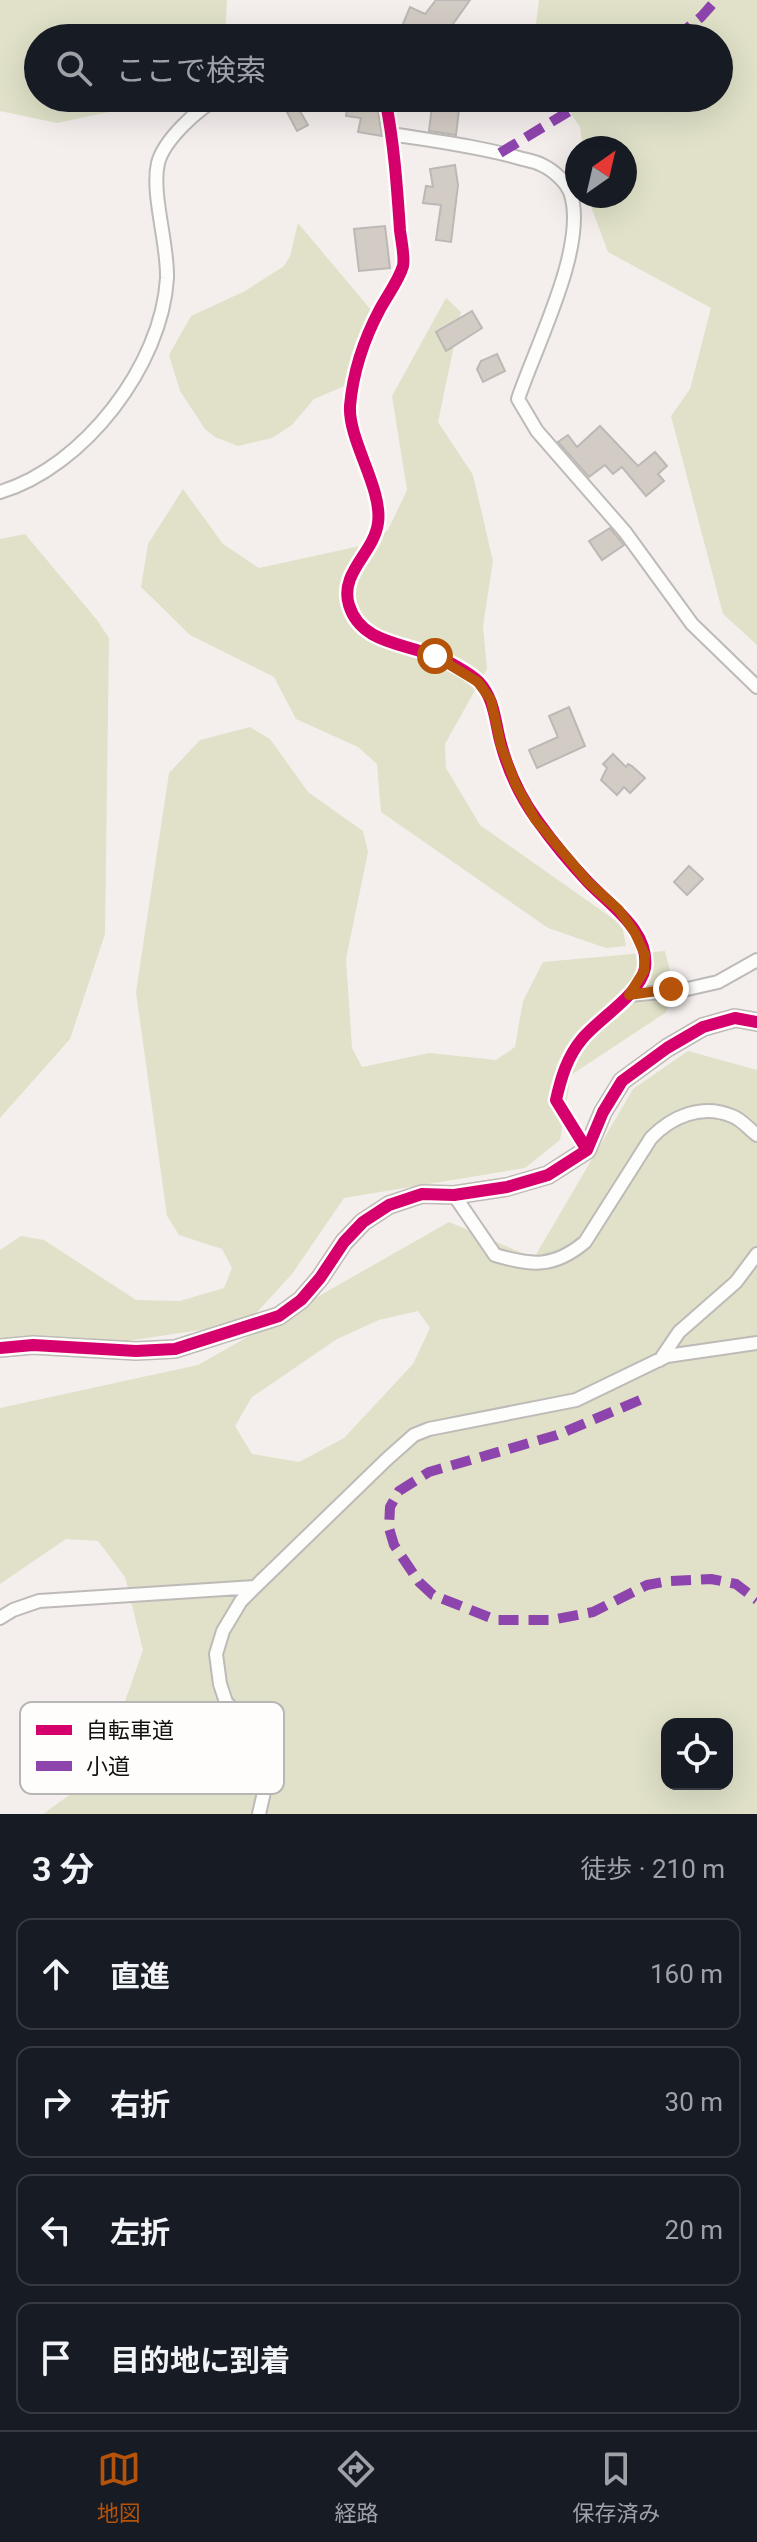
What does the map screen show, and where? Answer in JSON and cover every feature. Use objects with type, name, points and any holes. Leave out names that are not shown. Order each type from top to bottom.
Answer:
[{"type":"street","points":[[0,492],[17,487],[60,462],[111,413],[148,355],[167,279],[166,243],[156,179],[159,160],[182,125],[200,112]]},
{"type":"street","points":[[388,112],[403,266],[367,333],[357,367],[350,410],[376,497],[379,519],[376,534],[348,580],[348,603],[362,628],[382,640],[435,656],[478,682],[491,700],[501,746],[516,785],[535,819],[588,882],[619,910],[645,955],[644,971],[629,995],[582,1039],[563,1069],[556,1100],[587,1150]]},
{"type":"street","points":[[392,134],[500,153],[542,165],[562,180],[571,192],[575,219],[558,295],[518,399],[537,431],[625,532],[692,624],[757,687]]},
{"type":"street","points":[[629,995],[683,990],[718,982],[757,960]]},
{"type":"street","points":[[0,1348],[33,1345],[136,1351],[175,1349],[279,1316],[301,1300],[344,1242],[363,1222],[389,1205],[422,1194],[454,1195],[507,1187],[548,1175],[587,1150],[603,1112],[622,1081],[667,1048],[703,1027],[735,1018],[757,1022]]},
{"type":"street","points":[[454,1195],[495,1255],[525,1264],[550,1262],[571,1254],[585,1242],[661,1127],[683,1114],[710,1110],[733,1116],[757,1135]]},
{"type":"street","points":[[660,1360],[679,1332],[736,1282],[757,1254]]},
{"type":"street","points":[[226,1702],[216,1654],[223,1631],[241,1601],[414,1435],[429,1429],[576,1400],[667,1356],[757,1343]]},
{"type":"street","points":[[0,1618],[39,1601],[255,1587]]},
{"type":"street","points":[[259,1814],[264,1794]]},
{"type":"green space","points":[[0,0],[227,0],[226,24],[24,24],[24,112],[109,112],[57,123],[0,111]]},
{"type":"green space","points":[[539,0],[757,0],[757,645],[723,614],[671,416],[690,389],[711,308],[608,252],[592,208],[637,208],[637,136],[581,136],[580,127],[570,112],[733,112],[733,24],[536,24]]},
{"type":"green space","points":[[298,223],[376,316],[356,381],[314,399],[292,425],[272,438],[238,446],[215,437],[205,429],[180,391],[169,355],[191,316],[245,291],[284,266],[290,256]]},
{"type":"green space","points":[[446,298],[461,312],[438,422],[473,475],[493,561],[483,626],[487,669],[445,744],[446,768],[480,825],[622,925],[626,946],[606,948],[548,928],[381,812],[377,764],[358,747],[296,719],[274,677],[190,635],[141,587],[148,544],[183,489],[223,544],[259,568],[369,544],[388,530],[407,490],[392,396]]},
{"type":"green space","points":[[25,534],[109,638],[105,934],[70,1039],[0,1118],[0,539]]},
{"type":"green space","points":[[250,727],[270,739],[308,792],[363,831],[368,852],[346,959],[352,1048],[362,1067],[429,1053],[496,1060],[515,1047],[523,1001],[543,962],[665,951],[676,994],[665,1013],[571,1075],[560,1140],[525,1168],[344,1198],[292,1274],[247,1323],[60,1351],[0,1352],[0,1250],[21,1236],[44,1240],[136,1300],[180,1301],[224,1288],[232,1268],[222,1249],[179,1235],[167,1216],[136,992],[169,773],[200,740]]},
{"type":"green space","points":[[688,1051],[757,1070],[757,1814],[43,1814],[71,1794],[284,1794],[284,1702],[125,1702],[143,1650],[125,1577],[98,1541],[66,1539],[0,1584],[0,1408],[198,1365],[449,1222],[534,1258],[633,1089]],"holes":[[[418,1311],[430,1328],[413,1364],[344,1438],[299,1462],[252,1454],[235,1426],[252,1397],[337,1339],[379,1320]]]},
{"type":"building","points":[[436,0],[470,0],[453,24],[403,24],[410,7],[425,14]]},
{"type":"building","points":[[287,112],[301,112],[308,125],[297,131]]},
{"type":"building","points":[[347,112],[378,112],[382,136],[358,132],[361,118],[346,116]]},
{"type":"building","points":[[431,112],[459,112],[456,135],[429,131]]},
{"type":"building","points":[[455,165],[458,185],[451,242],[436,240],[441,205],[423,203],[426,186],[433,187],[430,169]]},
{"type":"building","points":[[385,226],[390,268],[359,271],[354,229]]},
{"type":"building","points":[[472,311],[482,328],[446,351],[436,332]]},
{"type":"building","points":[[497,354],[505,371],[483,382],[477,369],[481,361]]},
{"type":"building","points":[[600,426],[638,466],[655,452],[667,466],[658,474],[664,481],[646,496],[622,467],[613,474],[605,465],[589,477],[558,442],[568,435],[577,447]]},
{"type":"building","points":[[610,528],[624,545],[602,560],[589,541]]},
{"type":"building","points":[[569,707],[585,746],[537,768],[529,750],[558,737],[549,716]]},
{"type":"building","points":[[613,754],[626,767],[628,764],[632,766],[645,778],[630,793],[624,787],[617,795],[601,780],[607,768],[603,764]]},
{"type":"building","points":[[689,866],[703,879],[687,895],[674,882]]},
{"type":"marked path","points":[[692,24],[716,0]]},
{"type":"marked path","points":[[500,153],[568,112]]},
{"type":"marked path","points":[[640,1400],[557,1435],[429,1472],[399,1491],[390,1507],[389,1528],[394,1545],[419,1582],[433,1595],[496,1620],[551,1620],[593,1612],[647,1585],[669,1581],[711,1579],[736,1584],[757,1600]]},
{"type":"cycle path","points":[[387,112],[403,266],[364,344],[351,393],[354,434],[375,495],[378,523],[349,583],[349,605],[354,617],[372,634],[444,660],[479,682],[491,704],[511,774],[531,811],[587,881],[626,919],[641,942],[645,954],[642,978],[577,1046],[565,1068],[558,1092],[556,1100],[587,1150]]},
{"type":"cycle path","points":[[0,1348],[33,1345],[136,1351],[175,1349],[279,1316],[301,1300],[344,1242],[363,1222],[389,1205],[422,1194],[454,1195],[507,1187],[548,1175],[587,1150],[603,1112],[622,1081],[667,1048],[703,1027],[735,1018],[757,1022]]},
{"type":"route","points":[[435,656],[478,682],[491,700],[501,746],[516,785],[535,819],[588,882],[619,910],[635,933],[645,955],[644,971],[629,995],[671,989]]}]
